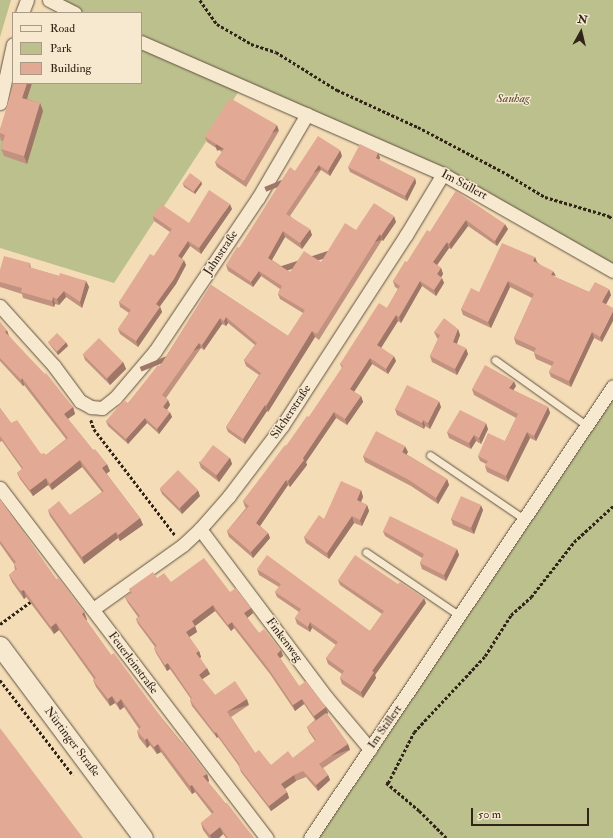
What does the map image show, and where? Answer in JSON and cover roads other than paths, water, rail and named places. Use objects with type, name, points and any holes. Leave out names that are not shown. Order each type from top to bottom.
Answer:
[{"type":"main road","name":"Nürtinger Straße","points":[[0,647],[143,838]]},
{"type":"street","points":[[22,12],[27,0]]},
{"type":"street","points":[[49,0],[73,12]]},
{"type":"street","points":[[142,42],[307,114]]},
{"type":"street","points":[[0,104],[12,49]]},
{"type":"street","name":"Im Stillert","points":[[307,114],[443,174],[613,272]]},
{"type":"street","name":"Jahnstraße","points":[[0,306],[54,366],[80,400],[91,407],[102,408],[115,398],[155,351],[258,198],[307,114]]},
{"type":"street","name":"Silcherstraße","points":[[93,609],[183,545],[200,529],[229,496],[282,426],[406,235],[443,174]]},
{"type":"street","name":"Im Stillert","points":[[310,838],[613,386]]},
{"type":"street","name":"Feuerleinstraße","points":[[0,488],[267,838]]},
{"type":"street","name":"Finkenweg","points":[[200,529],[327,698],[370,749]]},
{"type":"lane","points":[[495,360],[586,425]]},
{"type":"lane","points":[[430,455],[524,519]]},
{"type":"lane","points":[[366,552],[460,616]]},
{"type":"park label","name":"Sauhag","points":[[513,99]]}]
